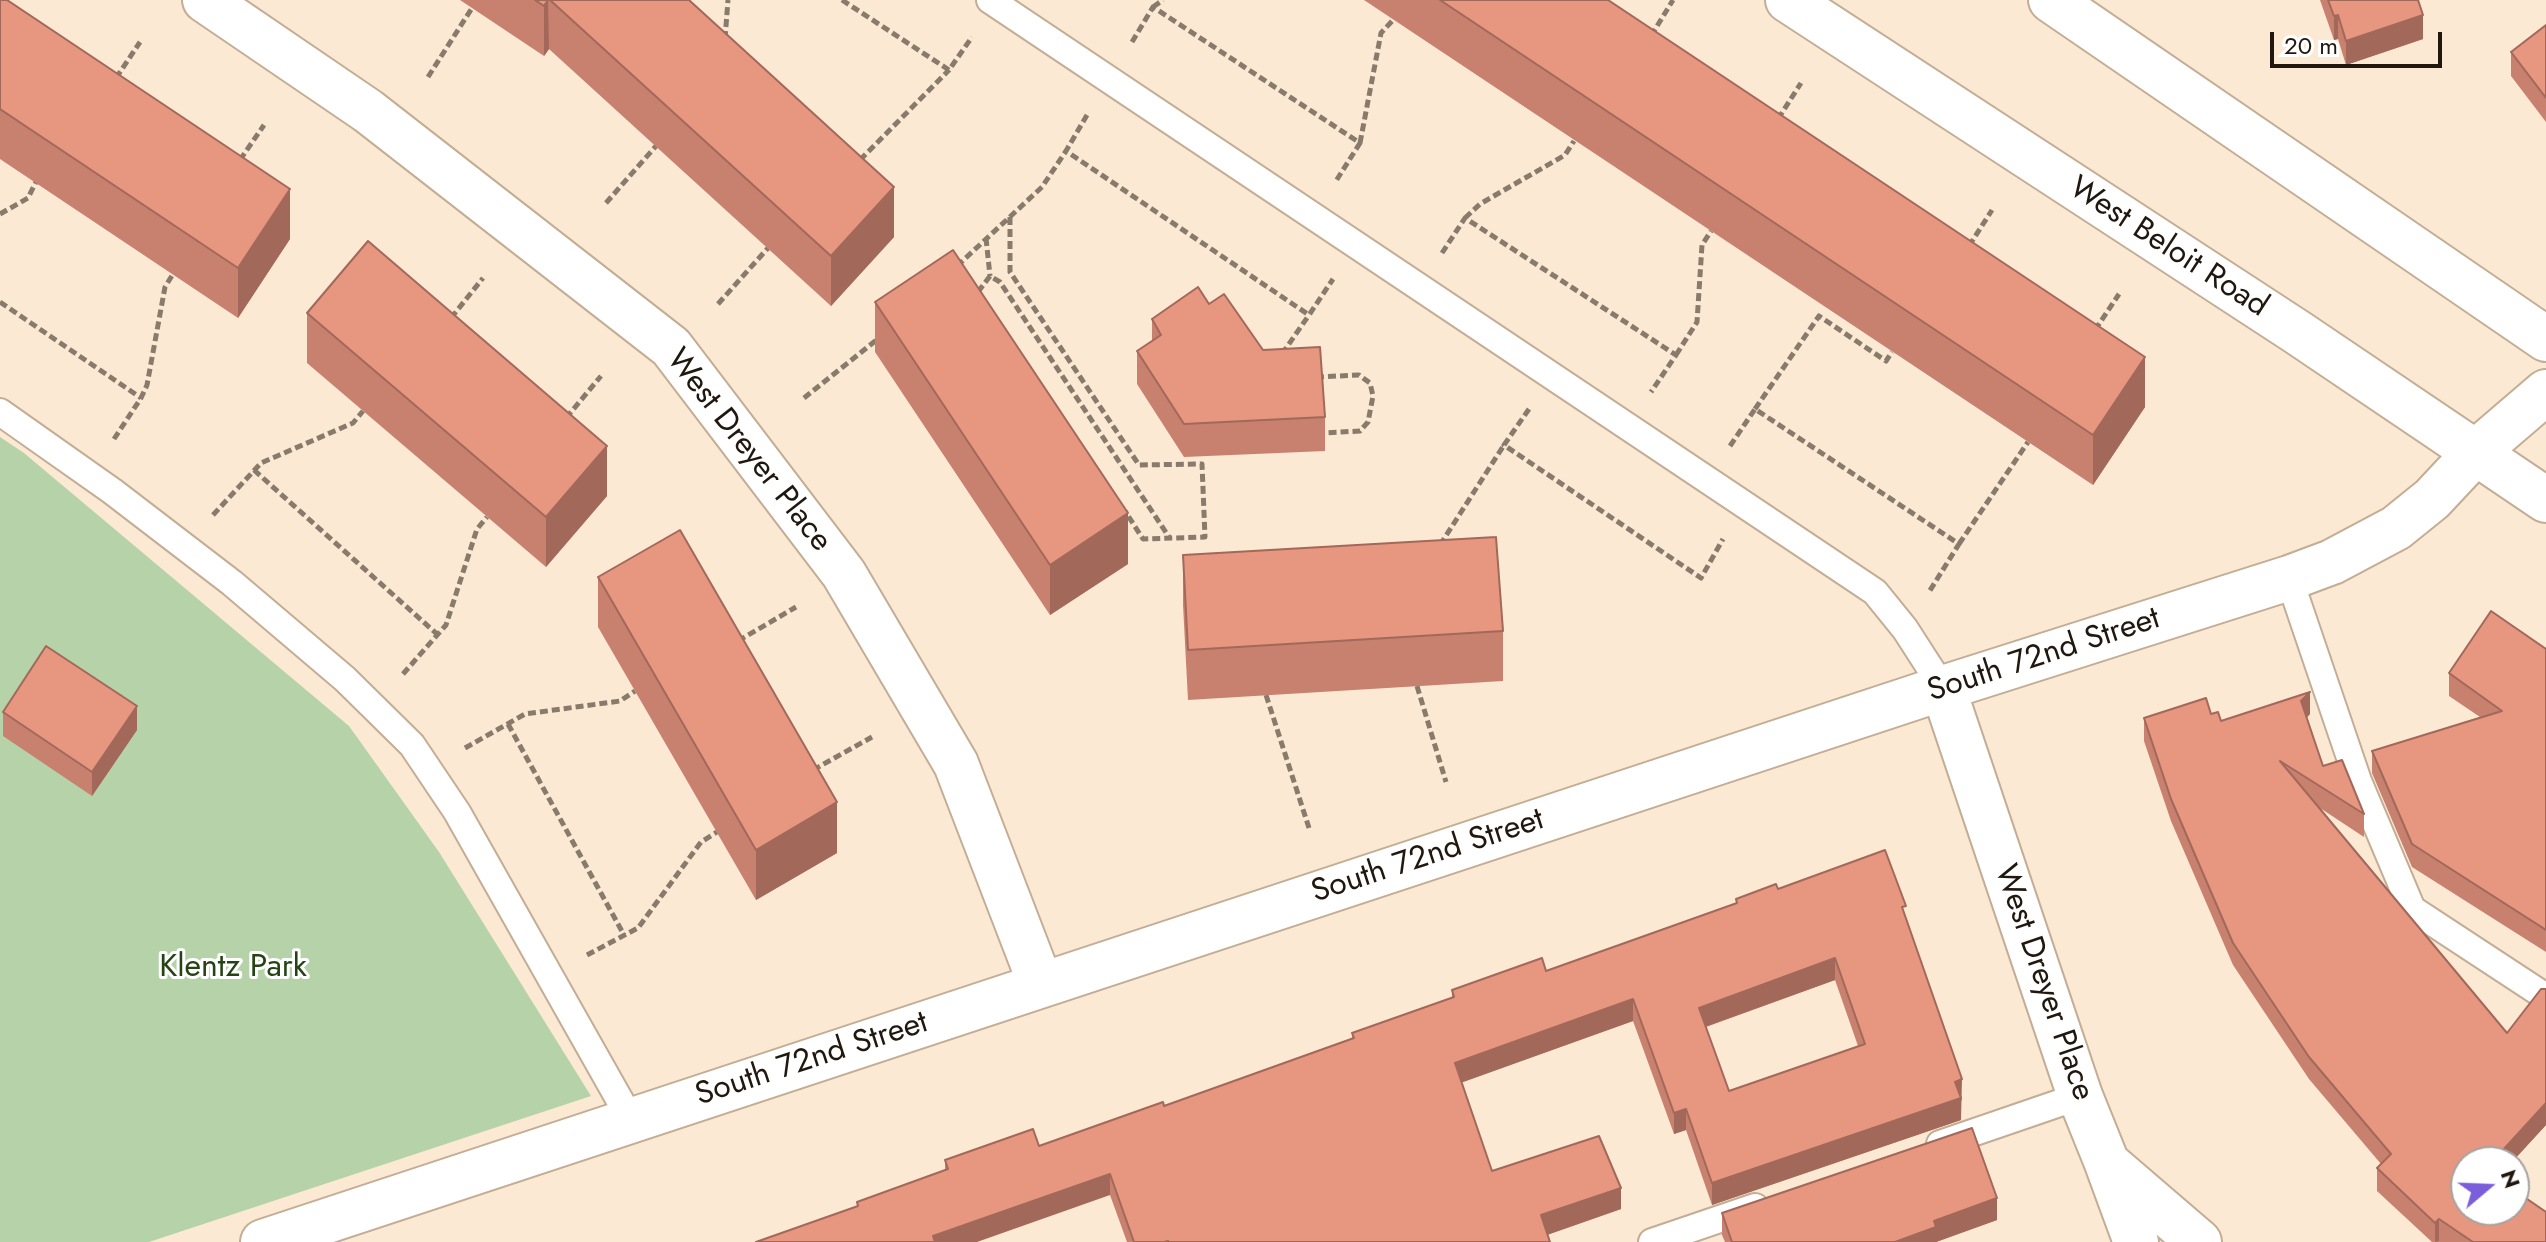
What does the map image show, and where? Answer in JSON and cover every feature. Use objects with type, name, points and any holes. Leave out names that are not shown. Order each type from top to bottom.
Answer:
[{"type":"street","name":"West Dreyer Place","points":[[205,0],[368,111],[671,347],[844,574],[956,764],[1041,985]]},
{"type":"street","name":"West Beloit Road","points":[[1788,0],[2297,332],[2546,500]]},
{"type":"street","points":[[2080,8],[2546,339]]},
{"type":"street","name":"South 72nd Street","points":[[291,1238],[631,1120],[2332,562],[2396,528],[2432,499],[2476,452],[2546,392]]},
{"type":"street","name":"West Dreyer Place","points":[[1943,688],[2080,1096],[2107,1163],[2199,1242]]},
{"type":"street","points":[[2107,1163],[2136,1242]]},
{"type":"lane","points":[[992,2],[1875,592],[1905,629],[1943,688]]},
{"type":"lane","points":[[0,412],[89,475],[244,593],[345,679],[412,745],[457,812],[631,1120]]},
{"type":"lane","points":[[2289,578],[2358,781],[2412,909],[2546,997]]},
{"type":"lane","points":[[1919,1151],[2080,1096]]},
{"type":"lane","points":[[1652,1242],[1786,1196]]},
{"type":"path","points":[[724,48],[728,0]]},
{"type":"path","points":[[842,0],[949,70]]},
{"type":"path","points":[[1153,7],[1163,0]]},
{"type":"path","points":[[1648,40],[1673,0]]},
{"type":"path","points":[[856,163],[949,70],[992,2]]},
{"type":"path","points":[[428,77],[472,8]]},
{"type":"path","points":[[1360,143],[1381,33],[1393,20]]},
{"type":"path","points":[[110,87],[140,42]]},
{"type":"path","points":[[1772,128],[1801,83]]},
{"type":"path","points":[[234,169],[264,125]]},
{"type":"path","points":[[1419,287],[1465,218],[1480,204],[1565,155],[1574,141]]},
{"type":"path","points":[[606,203],[656,146]]},
{"type":"path","points":[[954,268],[1042,187],[1066,151]]},
{"type":"path","points":[[0,214],[28,198],[36,182]]},
{"type":"path","points":[[1963,255],[1992,210]]},
{"type":"path","points":[[1010,217],[1010,272],[1139,465],[1202,464],[1205,537],[1143,539],[1117,498]]},
{"type":"path","points":[[1465,218],[1676,355]]},
{"type":"path","points":[[1628,426],[1697,322],[1702,245],[1711,231]]},
{"type":"path","points":[[985,305],[977,293],[990,276],[986,238]]},
{"type":"path","points":[[718,304],[768,248]]},
{"type":"path","points":[[89,475],[147,385],[165,287],[173,274]]},
{"type":"path","points":[[990,276],[1000,282],[1169,538]]},
{"type":"path","points":[[447,322],[483,278]]},
{"type":"path","points":[[2089,338],[2119,294]]},
{"type":"path","points":[[0,302],[141,398]]},
{"type":"path","points":[[1276,363],[1309,315]]},
{"type":"path","points":[[1706,479],[1819,316],[1886,361],[1892,352]]},
{"type":"path","points":[[804,398],[890,328]]},
{"type":"path","points":[[1312,377],[1359,375],[1370,383],[1373,396],[1368,422],[1360,431],[1323,433]]},
{"type":"path","points":[[563,420],[601,376]]},
{"type":"path","points":[[1432,557],[1553,376]]},
{"type":"path","points":[[1078,400],[1090,392]]},
{"type":"path","points":[[1755,409],[1959,544]]},
{"type":"path","points":[[184,546],[261,463],[353,423],[363,411]]},
{"type":"path","points":[[1905,629],[2028,442]]},
{"type":"path","points":[[1504,445],[1701,578],[1743,503]]},
{"type":"path","points":[[254,470],[438,635]]},
{"type":"path","points":[[374,707],[446,625],[477,529],[487,517]]},
{"type":"path","points":[[733,644],[796,607]]},
{"type":"path","points":[[1417,686],[1446,782]]},
{"type":"path","points":[[428,769],[525,714],[620,701],[635,691]]},
{"type":"path","points":[[1266,695],[1309,828]]},
{"type":"path","points":[[508,724],[624,935]]},
{"type":"path","points":[[808,773],[872,737]]},
{"type":"path","points":[[549,975],[638,928],[701,842],[717,832]]},
{"type":"green space","name":"Klentz Park","points":[[0,437],[24,453],[349,726],[439,852],[591,1096],[149,1242],[0,1242]]},
{"type":"building","points":[[0,0],[7,0],[290,189],[238,268],[0,109]]},
{"type":"building","points":[[550,0],[689,0],[894,187],[831,256]]},
{"type":"building","points":[[1440,0],[1608,0],[2145,357],[2093,435]]},
{"type":"building","points":[[2328,0],[2418,0],[2423,15],[2346,41],[2338,15],[2334,16]]},
{"type":"building","points":[[2546,25],[2546,98],[2511,52]]},
{"type":"building","points":[[368,241],[607,446],[546,517],[307,313]]},
{"type":"building","points":[[953,250],[1128,513],[1050,565],[875,302]]},
{"type":"building","points":[[1198,287],[1209,304],[1224,294],[1263,350],[1320,347],[1325,417],[1184,424],[1137,351],[1161,335],[1152,319]]},
{"type":"building","points":[[680,530],[837,802],[756,850],[598,577]]},
{"type":"building","points":[[1496,537],[1503,631],[1188,650],[1183,555]]},
{"type":"building","points":[[2491,611],[2546,649],[2546,930],[2412,844],[2372,751],[2502,711],[2449,673]]},
{"type":"building","points":[[46,646],[137,706],[92,772],[3,712]]},
{"type":"building","points":[[2310,692],[2301,701],[2323,766],[2342,760],[2364,814],[2280,761],[2507,1033],[2541,989],[2546,989],[2546,1103],[2507,1146],[2450,1146],[2450,1226],[2530,1226],[2530,1201],[2546,1212],[2546,1242],[2473,1242],[2439,1219],[2435,1223],[2377,1168],[2391,1154],[2309,1057],[2233,943],[2171,799],[2144,718],[2206,698],[2211,714],[2218,712],[2221,721]]},
{"type":"building","points":[[1885,850],[1962,1079],[1955,1082],[1961,1098],[1712,1183],[1686,1109],[1674,1113],[1633,999],[1455,1063],[1492,1171],[1599,1136],[1621,1188],[1541,1215],[1550,1242],[1134,1242],[1110,1174],[933,1236],[935,1242],[756,1242],[858,1206],[857,1202],[948,1169],[945,1160],[1033,1129],[1039,1146],[1163,1102],[1164,1106],[1354,1038],[1352,1033],[1454,997],[1452,990],[1542,958],[1546,971],[1737,903],[1736,899],[1776,884],[1778,889]],"holes":[[[1835,958],[1865,1044],[1729,1091],[1699,1008]]]},
{"type":"building","points":[[1972,1128],[1997,1198],[1934,1221],[1936,1227],[1895,1242],[1732,1242],[1722,1213]]}]
